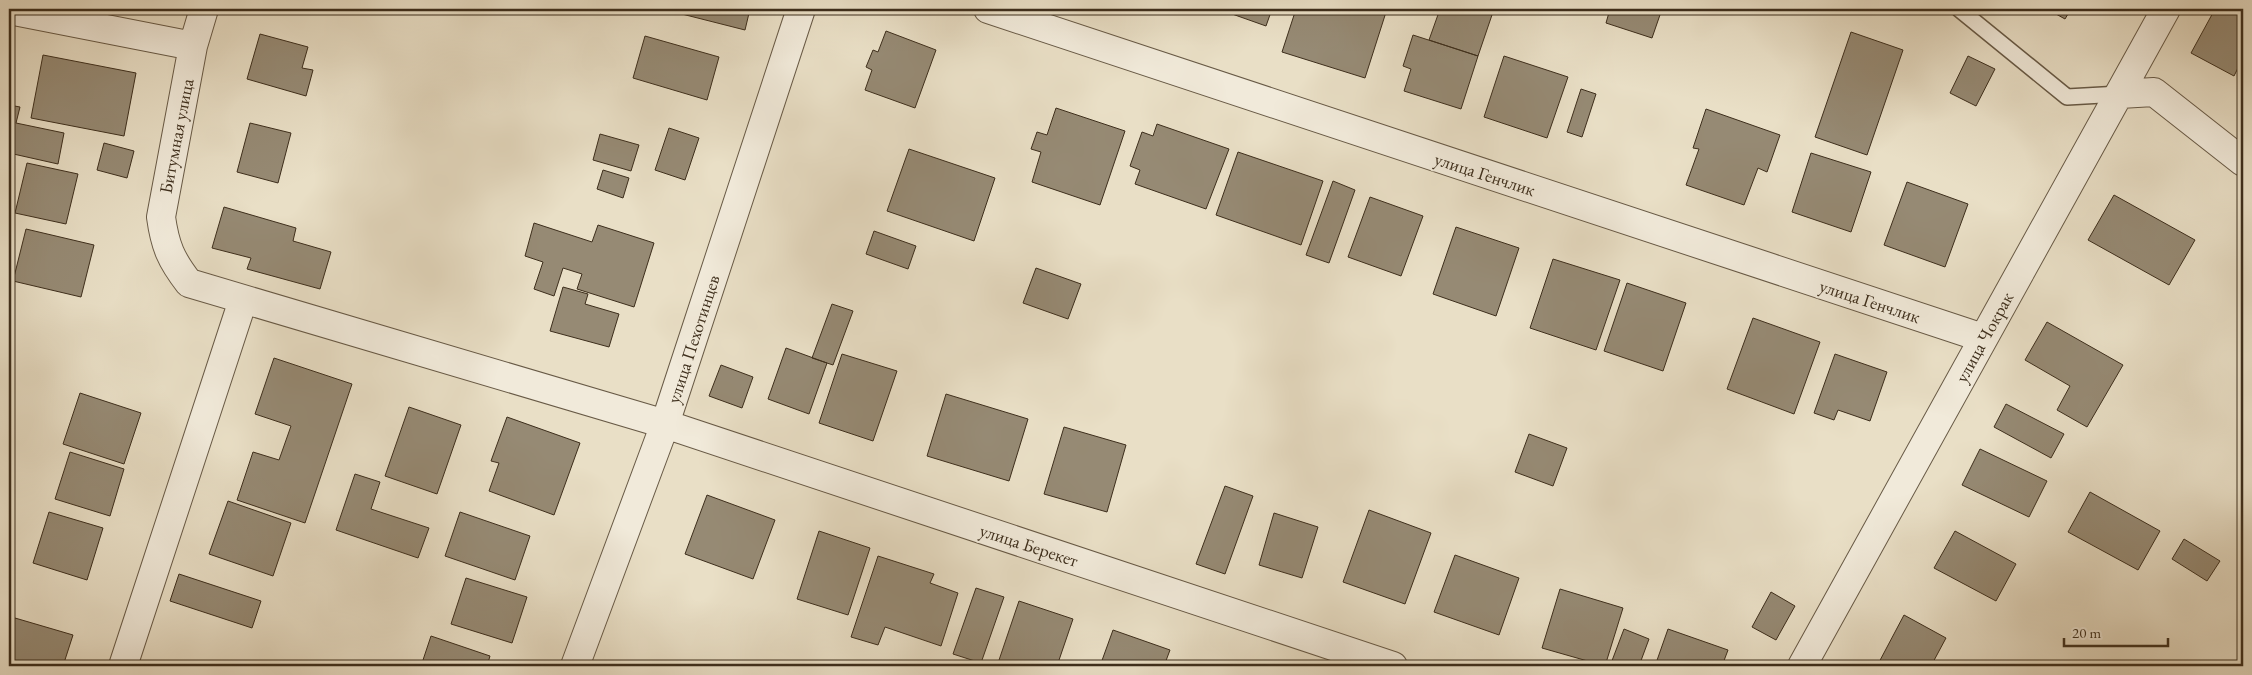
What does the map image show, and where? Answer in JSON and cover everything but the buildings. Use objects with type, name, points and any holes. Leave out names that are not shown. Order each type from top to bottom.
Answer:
[{"type":"street","name":"Битумная улица","points":[[204,9],[193,46],[161,217],[164,241],[174,264],[189,283],[244,300]]},
{"type":"street","name":"улица Пехотинцев","points":[[575,666],[665,424],[801,9]]},
{"type":"street","name":"улица Генчлик","points":[[988,9],[1983,338]]},
{"type":"street","name":"улица Чокрак","points":[[1802,666],[2166,9]]},
{"type":"street","points":[[9,10],[193,46]]},
{"type":"street","points":[[2120,94],[2154,92],[2243,162]]},
{"type":"street","points":[[122,666],[244,300]]},
{"type":"street","name":"улица Берекет","points":[[244,300],[665,424],[1393,666]]},
{"type":"lane","points":[[1959,9],[2067,97],[2120,94]]}]
